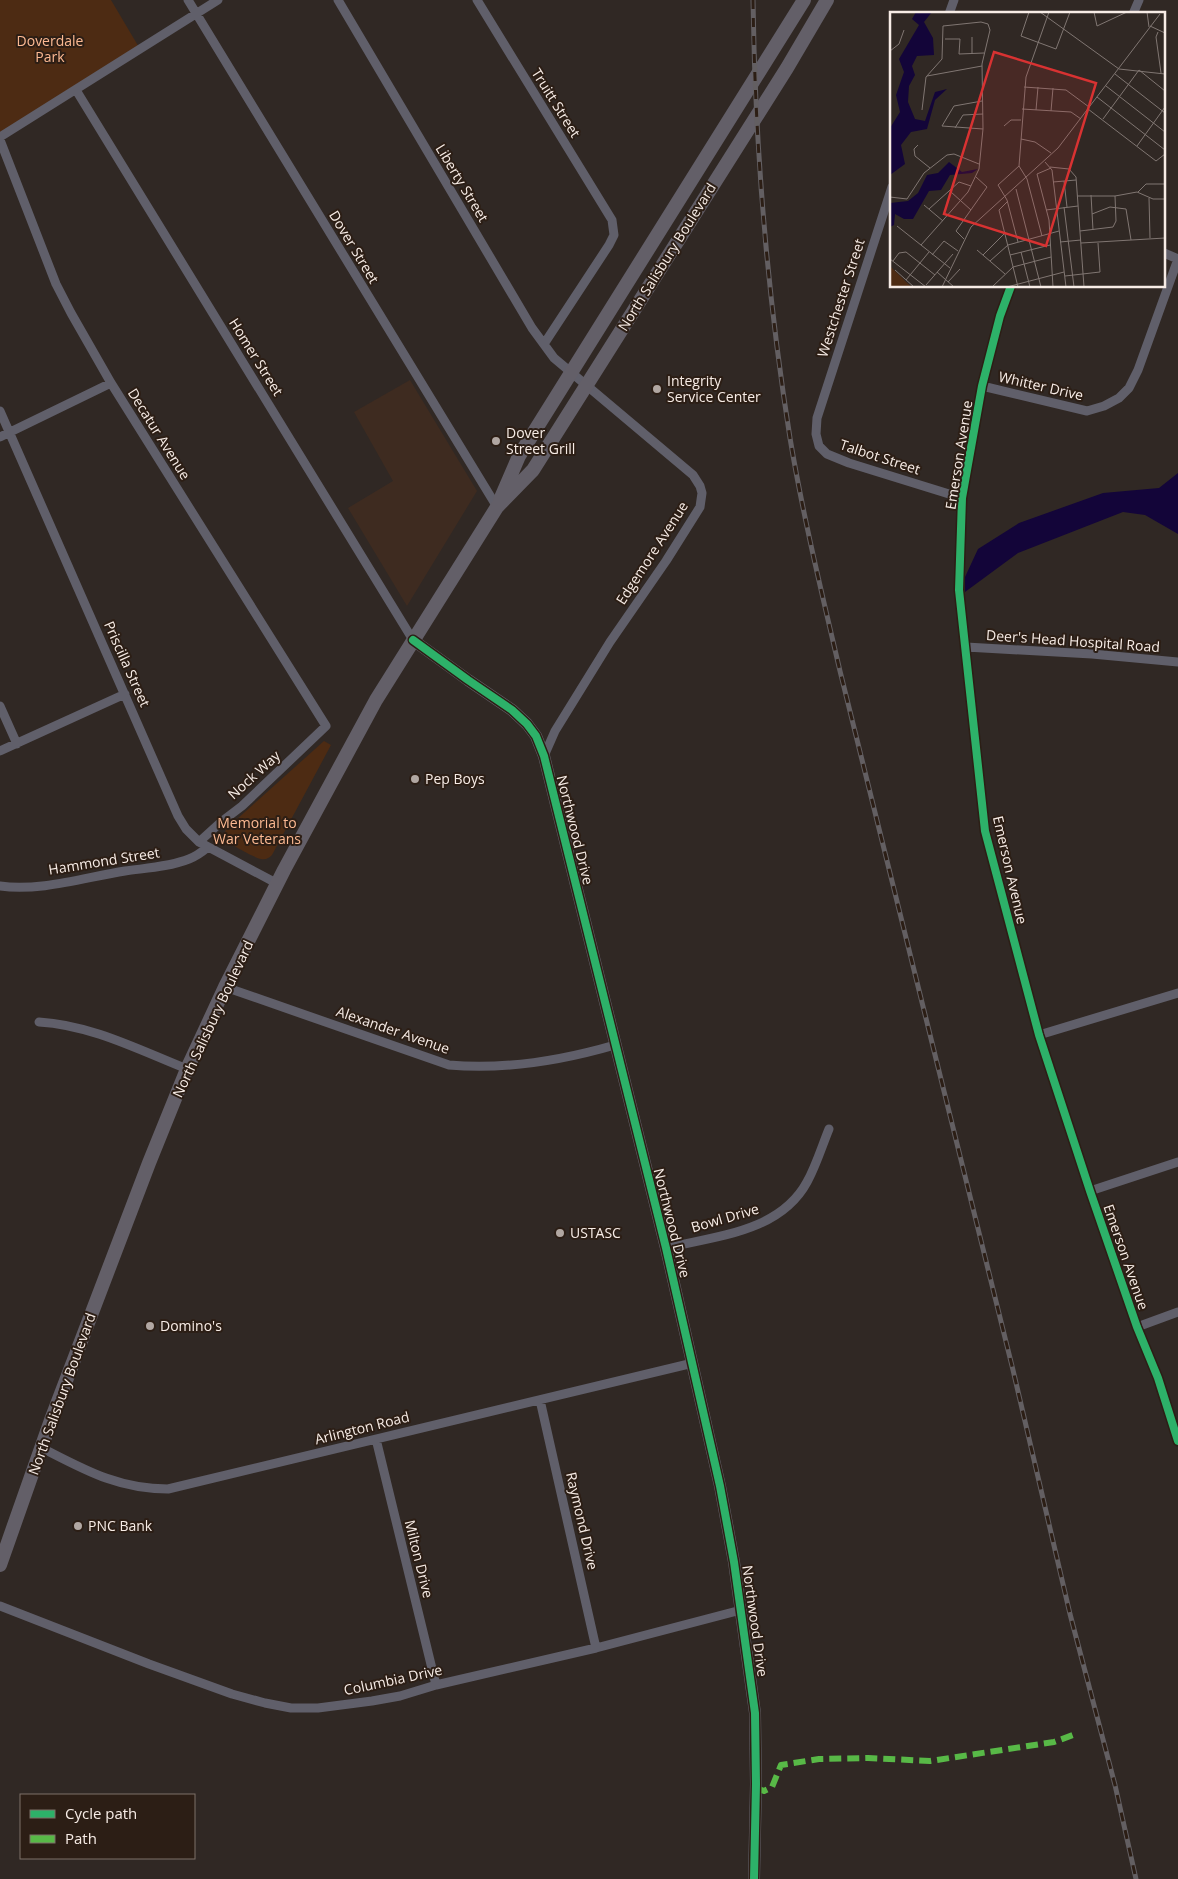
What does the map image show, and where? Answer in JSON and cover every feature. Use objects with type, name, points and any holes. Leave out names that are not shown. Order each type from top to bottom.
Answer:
[{"type":"main road","name":"North Salisbury Boulevard","points":[[0,1565],[145,1172],[187,1069],[225,987],[376,700],[497,507],[519,456],[804,0]]},
{"type":"main road","name":"North Salisbury Boulevard","points":[[497,507],[533,470],[787,68],[827,0]]},
{"type":"street","name":"Dover Street","points":[[188,0],[497,507]]},
{"type":"street","points":[[0,138],[218,0]]},
{"type":"street","name":"Liberty Street","points":[[338,0],[484,248],[544,344],[554,358],[570,373]]},
{"type":"street","name":"Truitt Street","points":[[477,0],[612,220],[614,235],[609,245],[544,344]]},
{"type":"street","points":[[950,12],[954,0]]},
{"type":"street","points":[[1134,12],[1139,0]]},
{"type":"street","name":"Homer Street","points":[[76,90],[413,640]]},
{"type":"street","name":"Decatur Avenue","points":[[0,138],[56,284],[111,382],[326,726]]},
{"type":"street","name":"Westchester Street","points":[[817,418],[890,193]]},
{"type":"street","points":[[1166,254],[1178,259]]},
{"type":"street","name":"Whitter Drive","points":[[982,386],[1087,411],[1104,406],[1118,398],[1129,388],[1138,370],[1178,259]]},
{"type":"street","name":"Emerson Avenue","points":[[1010,288],[1000,316],[982,386],[962,498],[959,590],[986,831],[1039,1035],[1090,1191],[1137,1326],[1158,1378],[1178,1441]]},
{"type":"street","name":"Edgemore Avenue","points":[[544,756],[555,731],[610,642],[700,507],[702,493],[693,474],[570,373]]},
{"type":"street","points":[[0,437],[111,382]]},
{"type":"street","name":"Priscilla Street","points":[[0,412],[178,816],[186,829],[199,842],[278,884]]},
{"type":"street","name":"Talbot Street","points":[[817,418],[816,434],[819,446],[826,454],[962,498]]},
{"type":"street","name":"Northwood Drive","points":[[413,640],[512,710],[527,724],[536,736],[544,756],[614,1045],[666,1248],[720,1486],[741,1610],[755,1713],[754,1879]]},
{"type":"street","name":"Deer's Head Hospital Road","points":[[966,647],[1092,654],[1178,662]]},
{"type":"street","points":[[0,751],[125,694]]},
{"type":"street","points":[[0,706],[17,744]]},
{"type":"street","name":"Nock Way","points":[[199,842],[220,822],[242,806],[326,726]]},
{"type":"street","name":"Hammond Street","points":[[0,886],[44,885],[167,864],[188,859],[200,854],[208,847]]},
{"type":"street","name":"Alexander Avenue","points":[[225,987],[449,1065],[472,1067],[522,1065],[573,1056],[614,1045]]},
{"type":"street","points":[[1039,1035],[1178,993]]},
{"type":"street","points":[[39,1022],[57,1023],[89,1030],[187,1069]]},
{"type":"street","name":"Bowl Drive","points":[[666,1248],[756,1226],[775,1217],[791,1204],[807,1183],[829,1129]]},
{"type":"street","points":[[1090,1191],[1178,1162]]},
{"type":"street","points":[[1137,1326],[1178,1312]]},
{"type":"street","name":"Arlington Road","points":[[42,1448],[94,1475],[138,1488],[168,1489],[693,1363]]},
{"type":"street","name":"Raymond Drive","points":[[540,1400],[596,1648]]},
{"type":"street","name":"Milton Drive","points":[[376,1439],[436,1685]]},
{"type":"street","name":"Columbia Drive","points":[[0,1606],[141,1662],[232,1694],[291,1708],[318,1708],[372,1701],[596,1648],[741,1610]]},
{"type":"shaded area","points":[[410,380],[477,491],[407,606],[348,508],[393,481],[354,412]]},
{"type":"shaded area","points":[[1178,473],[1178,534],[1145,515],[1123,512],[1018,553],[965,592],[965,577],[978,549],[1019,523],[1103,493],[1159,488]]},
{"type":"green space","name":"Doverdale Park","points":[[0,0],[111,0],[140,49],[0,137]]},
{"type":"green space","name":"Memorial to War Veterans","points":[[324,741],[331,745],[269,858],[257,858],[226,839],[224,836],[226,829]]},
{"type":"railway","points":[[753,0],[756,110],[769,274],[790,438],[813,555],[1013,1370],[1070,1614],[1115,1785],[1136,1879]]},
{"type":"marked path","points":[[756,1788],[764,1791],[772,1787],[781,1765],[819,1759],[868,1758],[930,1761],[1054,1742],[1073,1735]]},
{"type":"cycle path","points":[[1010,288],[1000,316],[982,386],[962,498],[959,590],[985,831],[1039,1035],[1090,1191],[1137,1327],[1158,1378],[1178,1441]]},
{"type":"cycle path","points":[[413,640],[512,710],[527,724],[536,736],[544,756],[666,1248],[720,1486],[734,1562],[755,1713],[754,1879]]},
{"type":"place","name":"Integrity Service Center","points":[[657,389]]},
{"type":"place","name":"Dover Street Grill","points":[[496,441]]},
{"type":"place","name":"Pep Boys","points":[[415,779]]},
{"type":"place","name":"USTASC","points":[[560,1233]]},
{"type":"place","name":"Domino's","points":[[150,1326]]},
{"type":"place","name":"PNC Bank","points":[[78,1526]]}]
